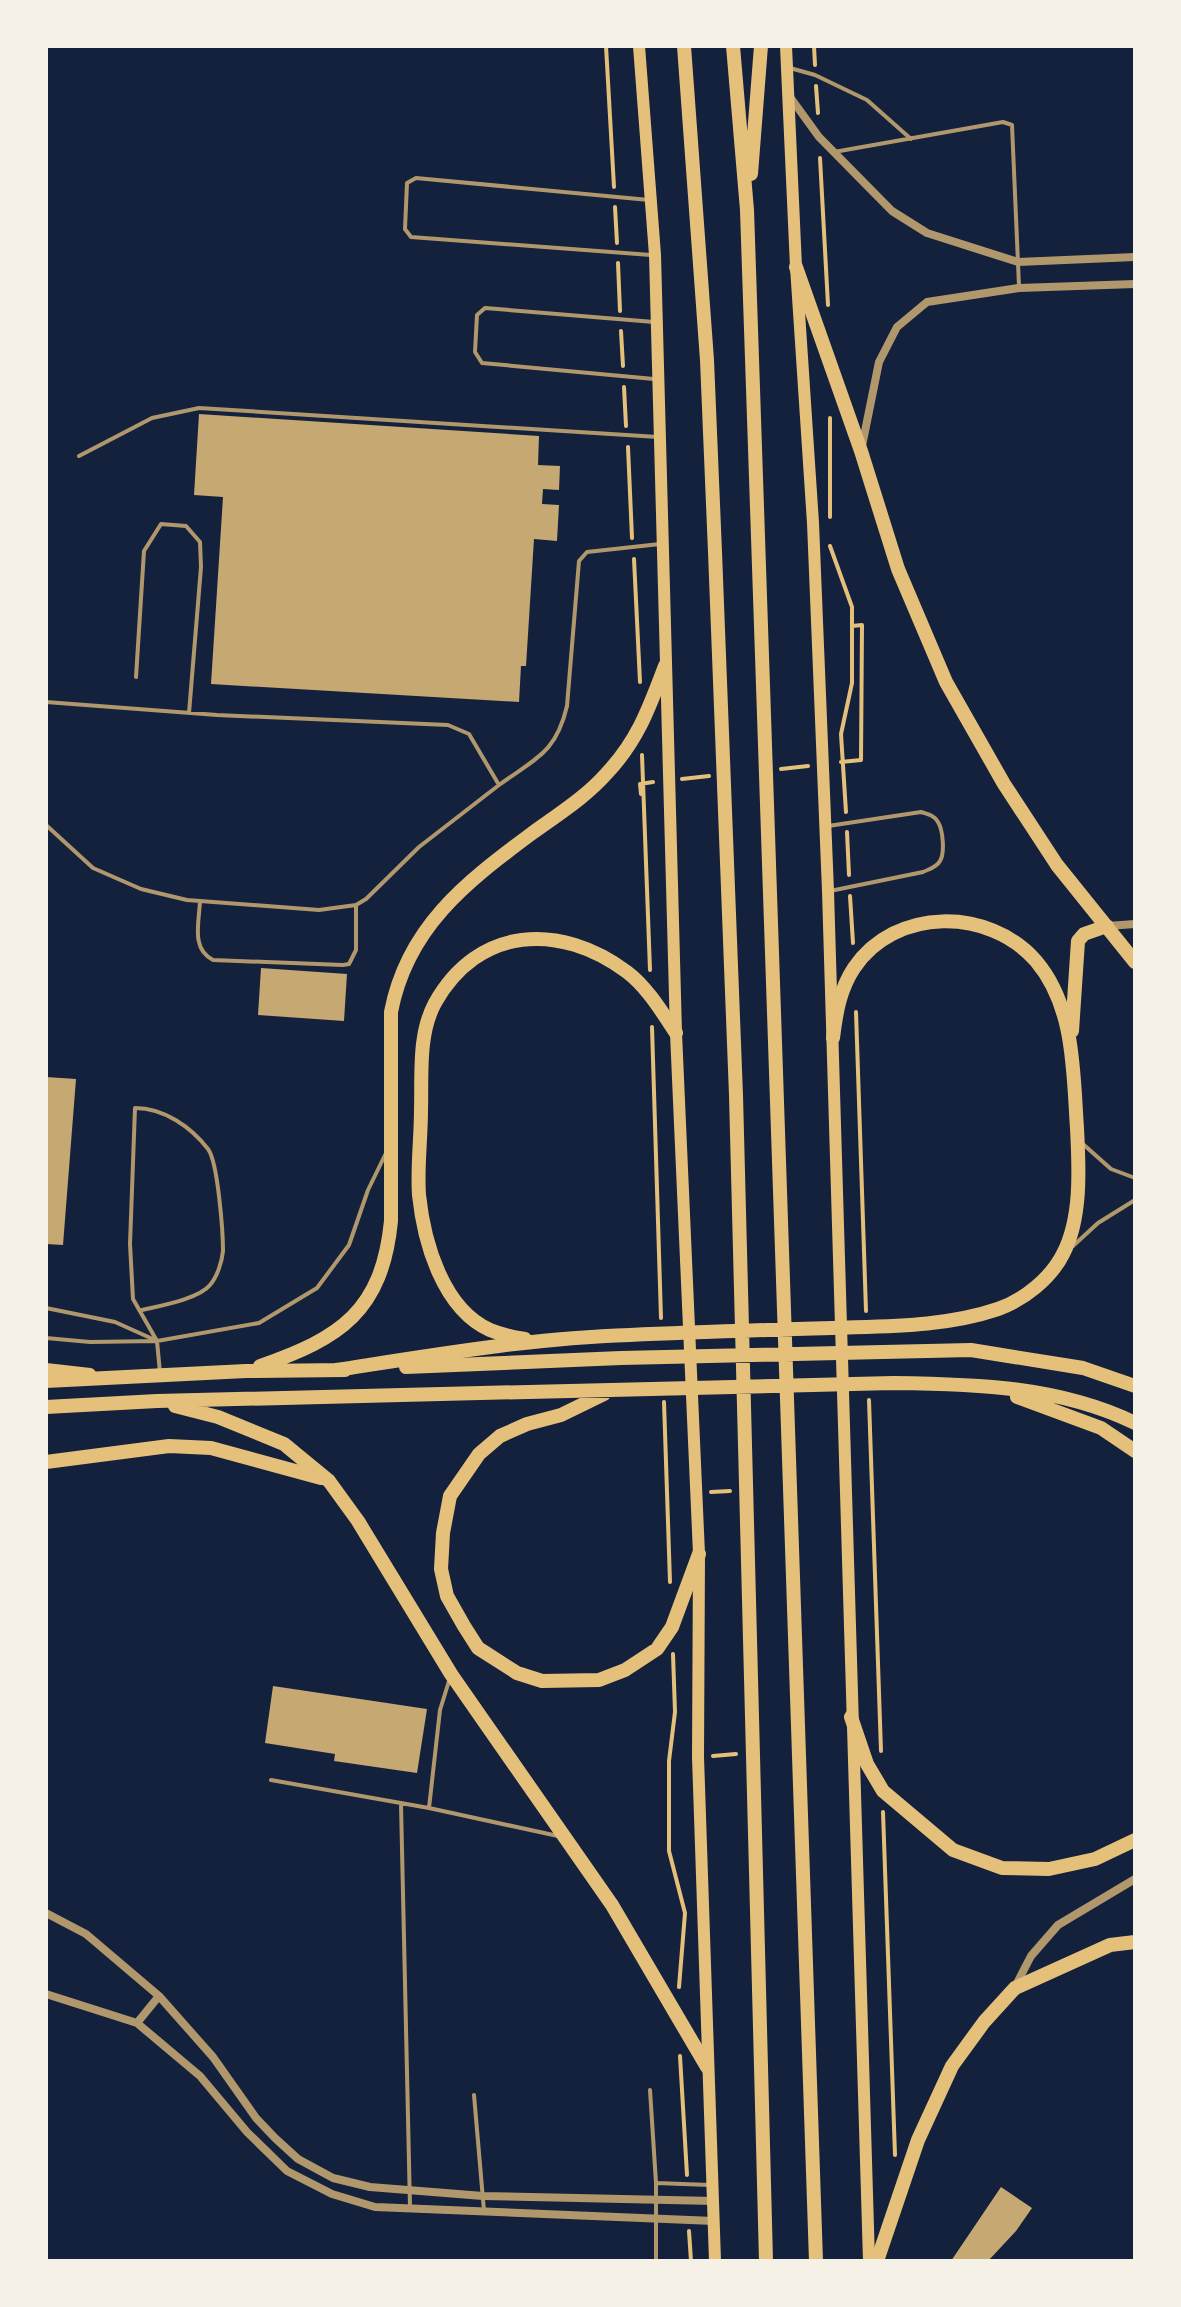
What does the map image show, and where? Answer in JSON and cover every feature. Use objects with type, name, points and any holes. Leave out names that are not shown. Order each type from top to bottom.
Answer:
[{"type":"highway","points":[[684,46],[707,360],[736,1095],[766,2261]]},
{"type":"highway","points":[[733,46],[747,210],[816,2261]]},
{"type":"highway","points":[[747,210],[761,46]]},
{"type":"highway","points":[[796,267],[861,451],[898,569],[946,682],[1004,784],[1057,865],[1135,962]]},
{"type":"highway","points":[[246,1371],[295,1354],[339,1329],[364,1305],[380,1280],[388,1255],[391,1221],[391,1012],[396,984],[425,928],[449,900],[572,805],[606,774],[634,741],[665,666]]},
{"type":"highway","points":[[833,1038],[838,1001],[854,968],[869,951],[909,927],[955,921],[978,924],[999,933],[1019,945],[1036,961],[1049,980],[1071,1041]]},
{"type":"highway","points":[[336,1370],[542,1342],[625,1335],[895,1326],[951,1320],[1001,1309],[1038,1286],[1063,1254],[1076,1214],[1077,1137],[1071,1041],[1078,941],[1084,934],[1107,926]]},
{"type":"highway","points":[[542,1342],[505,1336],[487,1329],[470,1316],[446,1285],[432,1256],[419,1195],[423,1040],[434,1005],[454,975],[481,953],[520,938],[559,939],[592,951],[628,973],[651,997],[676,1033]]},
{"type":"highway","points":[[46,1381],[621,1358],[971,1350],[1083,1368],[1135,1386]]},
{"type":"highway","points":[[46,1407],[157,1401],[893,1383],[982,1384],[1057,1396],[1115,1413],[1135,1423]]},
{"type":"highway","points":[[982,1384],[1101,1428],[1135,1451]]},
{"type":"highway","points":[[611,1391],[561,1415],[527,1424],[500,1436],[479,1454],[450,1496],[443,1533],[441,1569],[447,1596],[478,1648],[517,1673],[542,1681],[599,1680],[625,1670],[657,1649],[672,1627],[699,1554]]},
{"type":"highway","points":[[157,1401],[218,1417],[284,1444],[329,1481],[358,1521],[451,1674],[612,1905],[707,2067]]},
{"type":"highway","points":[[46,1462],[111,1451],[169,1446],[211,1448],[329,1481]]},
{"type":"highway","points":[[851,1717],[867,1764],[883,1791],[953,1850],[1002,1868],[1049,1869],[1095,1859],[1135,1840]]},
{"type":"highway","points":[[877,2261],[918,2140],[952,2066],[984,2022],[1015,1988],[1110,1945],[1135,1942]]},
{"type":"main road","points":[[639,46],[655,255],[676,1033],[699,1554],[698,1757],[715,2261]]},
{"type":"main road","points":[[786,46],[796,267],[813,523],[828,891],[869,2261]]},
{"type":"main road","points":[[46,1369],[113,1377]]},
{"type":"street","points":[[789,95],[819,137],[892,211],[927,233],[1018,262],[1135,257]]},
{"type":"street","points":[[861,451],[879,362],[897,327],[927,302],[1019,288],[1135,284]]},
{"type":"street","points":[[1107,926],[1135,924]]},
{"type":"street","points":[[1015,1988],[1031,1956],[1058,1925],[1135,1879]]},
{"type":"street","points":[[46,1913],[86,1934],[159,1996],[213,2057],[256,2118],[298,2159],[333,2178],[370,2187],[483,2196],[714,2201]]},
{"type":"street","points":[[46,1994],[137,2023],[200,2076],[247,2132],[287,2171],[332,2194],[375,2207],[714,2221]]},
{"type":"street","points":[[137,2023],[159,1996]]},
{"type":"lane","points":[[787,68],[815,75],[867,100],[911,139]]},
{"type":"lane","points":[[834,152],[1003,122],[1012,125],[1019,288]]},
{"type":"lane","points":[[652,200],[411,178],[407,183],[405,229],[411,237],[655,255]]},
{"type":"lane","points":[[656,322],[485,308],[477,315],[475,352],[482,363],[657,379]]},
{"type":"lane","points":[[79,456],[152,418],[199,408],[659,437]]},
{"type":"lane","points":[[136,677],[144,551],[161,524],[186,526],[200,542],[201,567],[189,713]]},
{"type":"lane","points":[[46,825],[93,868],[141,889],[200,901],[319,910],[356,905],[419,847],[550,748],[562,729],[567,706],[579,561],[587,552],[662,544]]},
{"type":"lane","points":[[46,702],[189,713],[448,725],[469,734],[499,785]]},
{"type":"lane","points":[[825,826],[921,812],[931,815],[939,823],[943,848],[942,859],[935,867],[923,872],[828,891]]},
{"type":"lane","points":[[200,901],[198,946],[203,955],[213,960],[343,965],[349,964],[356,950],[356,905]]},
{"type":"lane","points":[[142,1310],[183,1299],[209,1287],[218,1272],[223,1253],[221,1218],[210,1151],[175,1119],[145,1108],[135,1108],[130,1244],[133,1299],[157,1341],[160,1375]]},
{"type":"lane","points":[[1077,1137],[1090,1153],[1111,1169],[1135,1178]]},
{"type":"lane","points":[[46,1338],[90,1342],[157,1341],[259,1323],[317,1288],[349,1245],[368,1190],[391,1144]]},
{"type":"lane","points":[[1063,1254],[1098,1223],[1135,1200]]},
{"type":"lane","points":[[46,1308],[115,1322],[157,1341]]},
{"type":"lane","points":[[429,1808],[440,1710],[451,1674]]},
{"type":"lane","points":[[271,1780],[429,1808],[564,1838]]},
{"type":"lane","points":[[401,1804],[410,2207]]},
{"type":"lane","points":[[650,2090],[656,2183],[656,2261]]},
{"type":"lane","points":[[474,2095],[484,2211]]},
{"type":"lane","points":[[656,2183],[714,2185]]},
{"type":"path","points":[[606,46],[640,685]]},
{"type":"path","points":[[814,46],[828,317]]},
{"type":"path","points":[[830,529],[831,407]]},
{"type":"path","points":[[830,544],[852,607],[852,683],[841,734],[854,968]]},
{"type":"path","points":[[852,626],[862,625],[861,760]]},
{"type":"path","points":[[642,754],[662,1328]]},
{"type":"path","points":[[640,784],[645,841]]},
{"type":"path","points":[[645,841],[657,840]]},
{"type":"path","points":[[855,1000],[866,1316]]},
{"type":"path","points":[[664,1391],[671,1596]]},
{"type":"path","points":[[869,1396],[882,1760]]},
{"type":"path","points":[[696,1492],[747,1491]]},
{"type":"path","points":[[672,1627],[675,1712],[669,1761],[669,1851],[685,1913],[677,2016]]},
{"type":"path","points":[[698,1757],[754,1752]]},
{"type":"path","points":[[883,1791],[895,2168]]},
{"type":"path","points":[[679,2046],[688,2184]]},
{"type":"path","points":[[689,2220],[691,2261]]},
{"type":"building","points":[[199,414],[539,436],[538,465],[560,466],[559,490],[543,489],[542,504],[559,505],[557,541],[534,539],[526,666],[521,666],[519,702],[211,684],[223,497],[194,495]]},
{"type":"building","points":[[261,968],[347,974],[344,1021],[258,1015]]},
{"type":"building","points":[[46,1077],[76,1079],[63,1245],[46,1244]]},
{"type":"building","points":[[273,1686],[427,1709],[417,1773],[334,1761],[335,1754],[265,1743]]},
{"type":"building","points":[[1001,2187],[1032,2208],[988,2261],[951,2261]]}]
